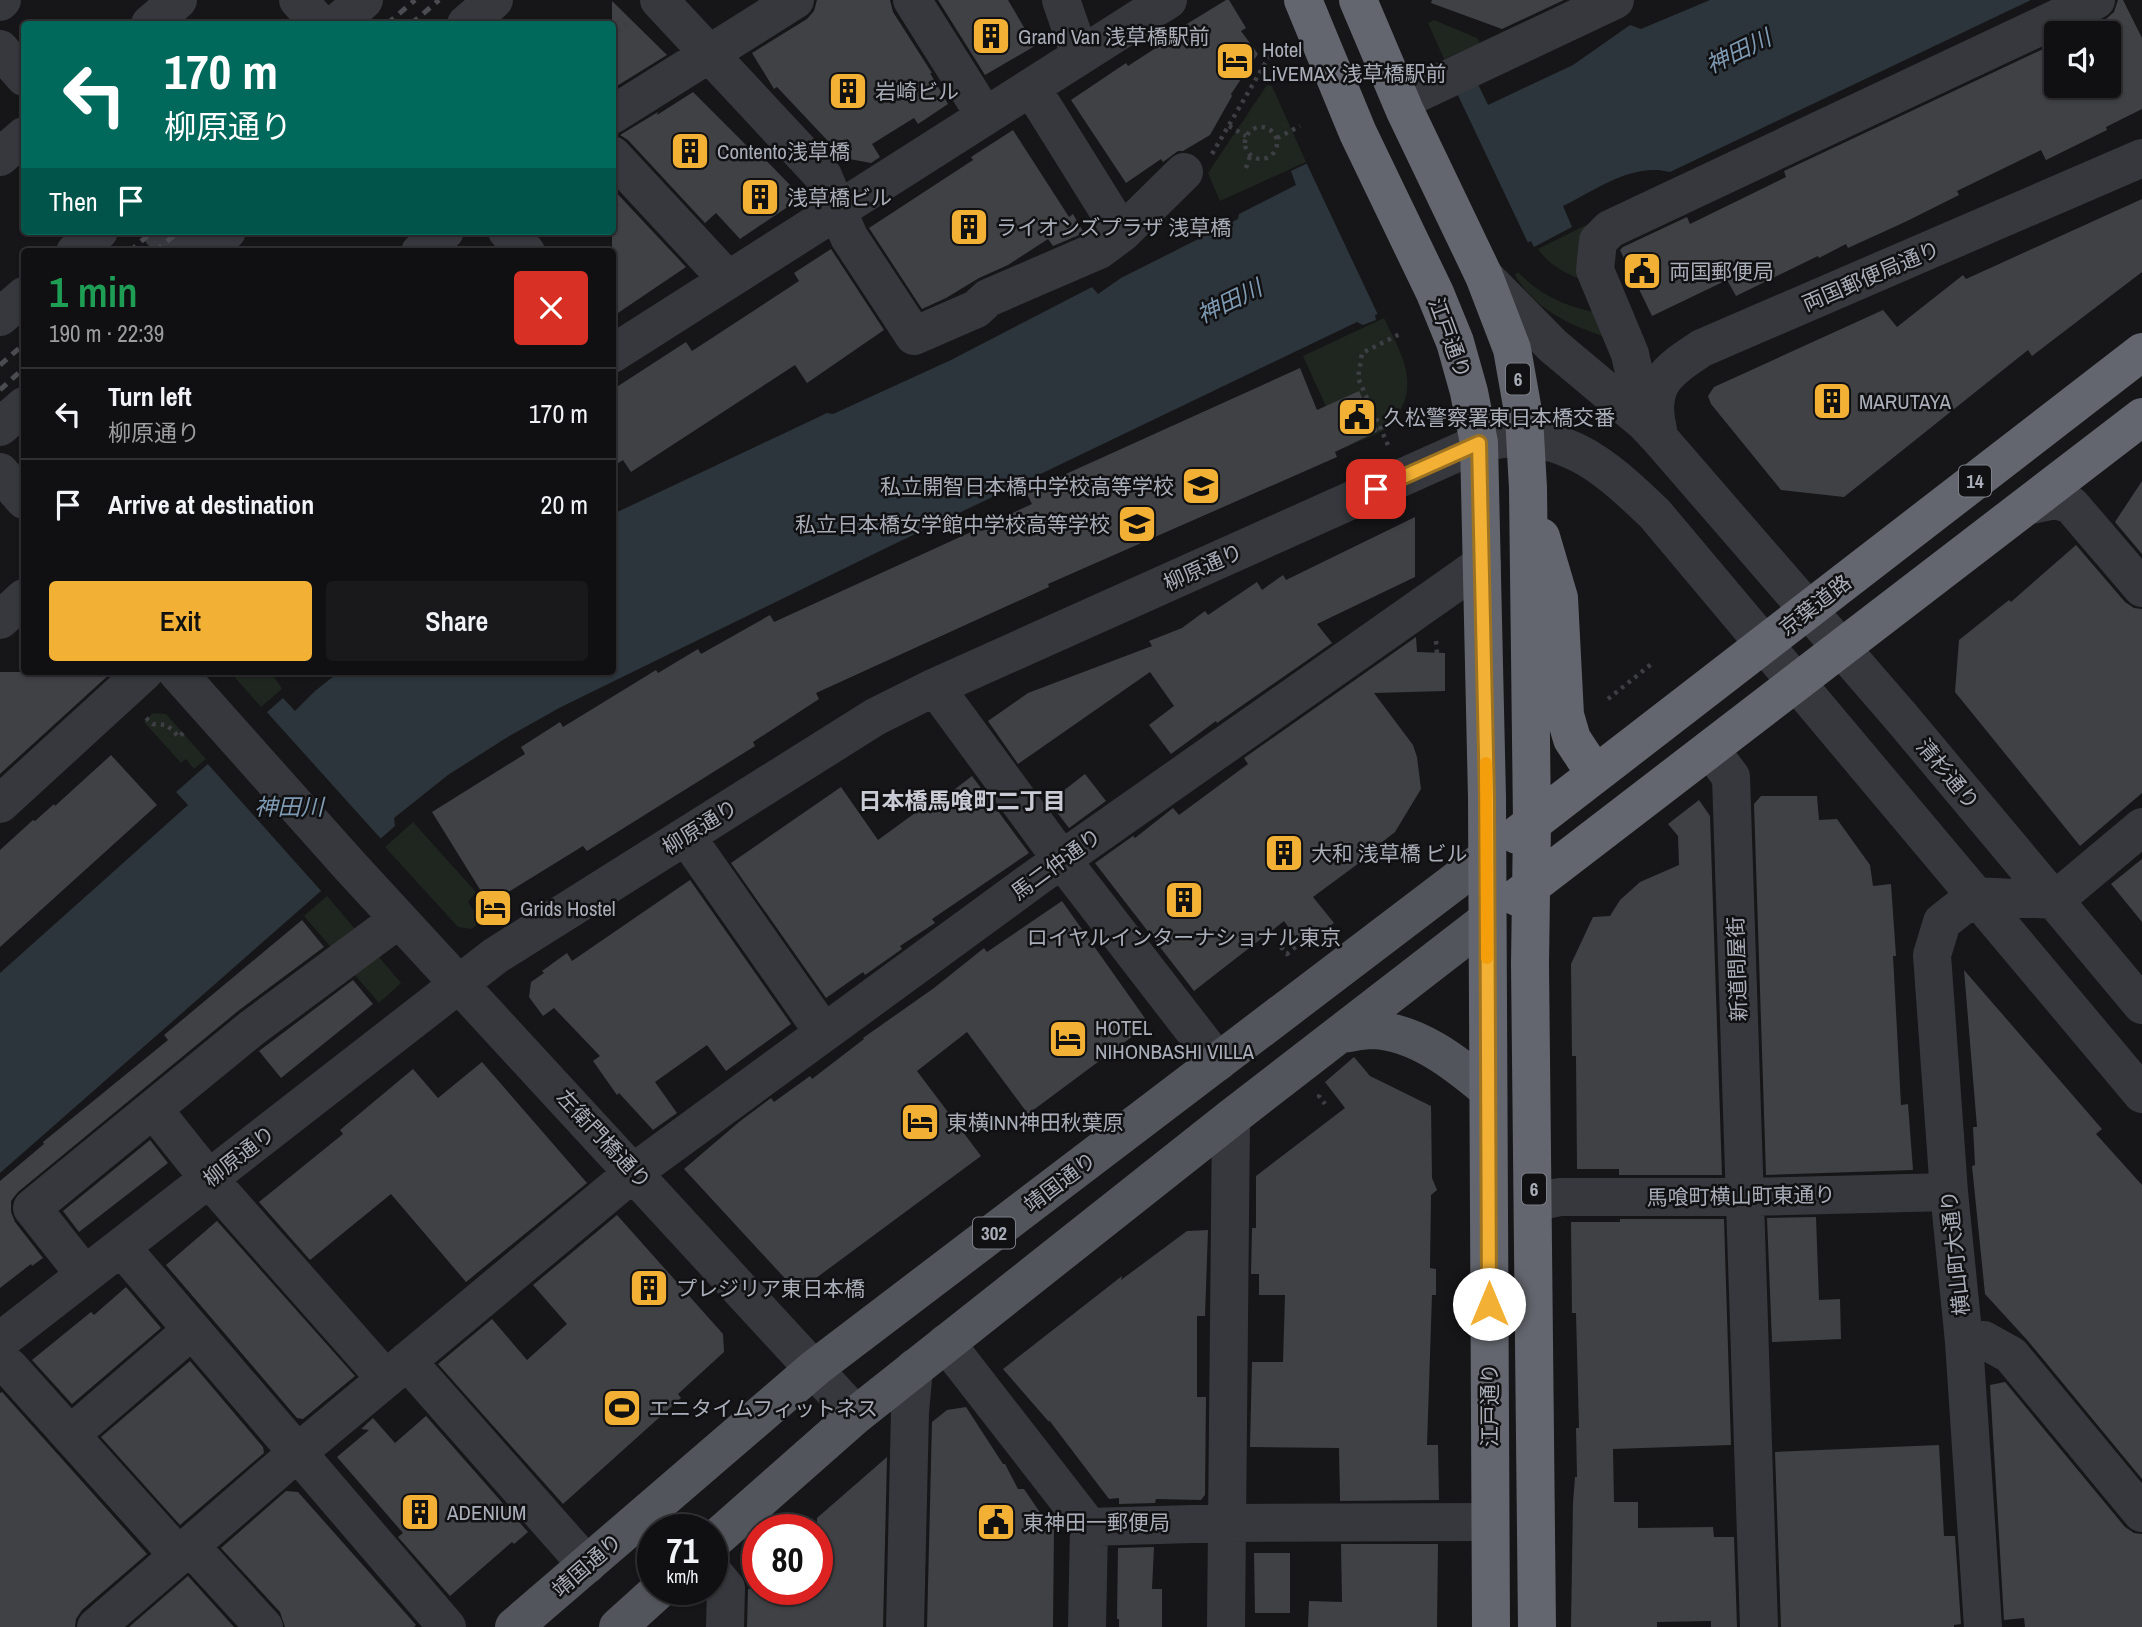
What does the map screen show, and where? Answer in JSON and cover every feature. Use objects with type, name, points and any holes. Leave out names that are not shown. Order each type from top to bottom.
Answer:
[{"type":"highway","name":"江戸通り","points":[[1303,0],[1359,133],[1435,293],[1455,342],[1479,443],[1488,920],[1491,1627]]},
{"type":"highway","name":"6","points":[[1358,0],[1403,106],[1484,276],[1512,349],[1524,417],[1528,488],[1532,823],[1530,964],[1537,1627]]},
{"type":"highway","name":"京葉道路","points":[[1487,857],[2142,352]]},
{"type":"highway","name":"14","points":[[1488,920],[2142,417]]},
{"type":"highway","points":[[1528,488],[1559,598],[1565,715],[1572,739],[1595,774]]},
{"type":"main road","name":"靖国通り","points":[[514,1627],[815,1368],[1487,857]]},
{"type":"main road","name":"302","points":[[728,1528],[856,1415],[914,1368],[1488,920]]},
{"type":"main road","points":[[1340,1034],[1372,1030],[1396,1033],[1420,1043],[1458,1065],[1488,1090]]},
{"type":"main road","points":[[618,1627],[642,1605]]},
{"type":"street","points":[[154,21],[178,0]]},
{"type":"street","points":[[298,0],[317,21]]},
{"type":"street","points":[[339,21],[364,0]]},
{"type":"street","points":[[470,21],[494,0]]},
{"type":"street","points":[[616,113],[795,0]]},
{"type":"street","points":[[912,0],[985,116]]},
{"type":"street","points":[[1061,0],[1080,55]]},
{"type":"street","points":[[616,350],[1168,0]]},
{"type":"street","points":[[1403,106],[1615,0]]},
{"type":"street","points":[[1652,431],[1630,354],[1595,270],[1598,241],[1611,229],[2096,0]]},
{"type":"street","points":[[649,6],[708,54],[823,176],[849,237],[914,336],[976,309],[988,298],[1099,250],[1122,233],[1198,163]]},
{"type":"street","points":[[0,49],[21,73]]},
{"type":"street","points":[[1031,87],[1122,233]]},
{"type":"street","points":[[0,157],[21,139]]},
{"type":"street","points":[[616,159],[728,280]]},
{"type":"street","name":"両国郵便局通り","points":[[1652,431],[1655,395],[1669,373],[1702,348],[2142,159]]},
{"type":"street","points":[[80,248],[94,235]]},
{"type":"street","points":[[208,248],[222,235]]},
{"type":"street","points":[[425,248],[439,235]]},
{"type":"street","points":[[511,235],[522,248]]},
{"type":"street","name":"清杉通り","points":[[1484,276],[1553,346],[1652,431],[1842,647],[2142,1004]]},
{"type":"street","points":[[0,317],[21,299]]},
{"type":"street","points":[[0,427],[21,409]]},
{"type":"street","name":"柳原通り","points":[[5,1354],[85,1275],[495,956],[875,717],[935,687],[1479,443],[1525,438],[1565,445],[1612,474],[1655,514],[1796,682]]},
{"type":"street","points":[[0,472],[21,496]]},
{"type":"street","points":[[2027,506],[2056,500],[2071,505],[2142,588]]},
{"type":"street","name":"馬二仲通り","points":[[96,1627],[297,1453],[634,1172],[1062,860],[1482,564]]},
{"type":"street","points":[[0,620],[21,601]]},
{"type":"street","points":[[0,804],[141,675]]},
{"type":"street","name":"左衛門橋通り","points":[[180,675],[350,866],[856,1415]]},
{"type":"street","points":[[1796,682],[2142,1094]]},
{"type":"street","points":[[935,687],[1062,860],[1218,1062]]},
{"type":"street","name":"新道問屋街","points":[[1710,749],[1731,777],[1759,1627]]},
{"type":"street","points":[[1976,897],[2055,900],[2142,827]]},
{"type":"street","points":[[686,836],[824,1033]]},
{"type":"street","name":"横山町大通り","points":[[1976,897],[1942,922],[1931,955],[1949,1192],[1964,1342],[1983,1627]]},
{"type":"street","points":[[85,1275],[32,1208],[252,1028],[399,919]]},
{"type":"street","points":[[153,1109],[209,1179],[587,1564]]},
{"type":"street","points":[[1226,1627],[1231,1118]]},
{"type":"street","name":"馬喰町横山町東通り","points":[[1534,1202],[1560,1197],[1745,1197],[1949,1192]]},
{"type":"street","points":[[121,1247],[447,1627]]},
{"type":"street","points":[[70,1435],[192,1330]]},
{"type":"street","points":[[1964,1342],[1984,1340],[2011,1355],[2142,1513]]},
{"type":"street","points":[[946,1343],[1089,1527],[1087,1627]]},
{"type":"street","points":[[5,1354],[70,1435],[184,1551],[264,1627]]},
{"type":"street","points":[[905,1627],[910,1412],[914,1368]]},
{"type":"street","points":[[1089,1527],[1228,1523],[1490,1522]]},
{"type":"street","points":[[726,1605],[726,1627]]},
{"type":"path","points":[[616,34],[649,6]]},
{"type":"path","points":[[1198,163],[1229,126],[1270,55]]},
{"type":"path","points":[[1229,126],[1246,136]]},
{"type":"path","points":[[1277,138],[1300,126]]},
{"type":"path","points":[[1265,127],[1277,138],[1276,148],[1270,156],[1260,159],[1250,156],[1245,147],[1246,136],[1254,128],[1265,127]]},
{"type":"path","points":[[1246,168],[1250,156]]},
{"type":"path","points":[[1388,446],[1358,379],[1362,353],[1402,333]]},
{"type":"path","points":[[1433,642],[1438,641],[1437,653]]},
{"type":"path","points":[[1608,699],[1654,662]]},
{"type":"path","points":[[149,720],[153,724],[167,725],[179,737],[188,729]]},
{"type":"path","points":[[1281,947],[1287,954],[1300,943]]},
{"type":"shaded area","points":[[1434,20],[1477,38],[1480,43],[1444,59],[1428,23]]},
{"type":"shaded area","points":[[1267,85],[1272,86],[1306,162],[1220,201],[1208,173]]},
{"type":"shaded area","points":[[1586,225],[1588,233],[1584,281],[1558,268],[1538,249]]},
{"type":"shaded area","points":[[1518,272],[1538,289],[1559,301],[1607,314],[1612,339],[1570,323],[1545,308],[1524,288],[1515,275]]},
{"type":"shaded area","points":[[1384,318],[1404,361],[1406,395],[1399,413],[1386,429],[1345,448],[1303,356]]},
{"type":"shaded area","points":[[233,675],[273,675],[282,689],[261,707]]},
{"type":"shaded area","points":[[153,713],[166,714],[206,759],[194,769],[186,759],[181,763],[144,722]]},
{"type":"shaded area","points":[[413,822],[476,892],[468,902],[481,922],[471,929],[458,927],[385,847]]},
{"type":"shaded area","points":[[327,896],[401,983],[379,1003],[304,916]]},
{"type":"water","name":"神田川","points":[[1710,0],[2031,0],[1670,172],[1642,171],[1615,179],[1563,206],[1572,227],[1534,247],[1531,241],[1375,315],[1376,320],[1363,325],[1357,322],[884,549],[561,707],[506,738],[448,775],[394,818],[395,826],[0,1173],[0,973],[188,805],[176,792],[283,698],[295,711],[335,675],[616,675],[616,513],[827,413],[833,414],[951,360],[1092,287],[1098,294],[1121,278],[1238,219],[1239,214],[1296,185],[1291,171],[1477,82],[1488,105],[1573,65],[1630,25],[1641,29]]},
{"type":"pier","points":[[1455,89],[1529,245],[1379,317],[1305,160]]},
{"type":"pier","points":[[265,710],[382,840],[322,892],[206,762]]},
{"type":"building","points":[[817,0],[890,0],[893,12],[932,73],[948,104],[918,124],[914,118],[872,144],[880,157],[871,163],[844,158],[777,87],[774,89],[752,53],[807,19],[814,11]]},
{"type":"building","name":"Grand Van 浅草橋駅前","points":[[938,0],[1008,0],[1035,46],[985,75]]},
{"type":"building","points":[[1229,0],[1246,28],[1241,31],[1258,54],[1231,94],[1210,135],[1163,162],[1161,159],[1126,183],[1071,100],[1126,63],[1128,66],[1179,33],[1177,30]]},
{"type":"building","points":[[1432,0],[1564,0],[1502,29],[1431,3]]},
{"type":"building","points":[[2118,0],[2123,0],[2142,38],[2142,109],[2106,127],[2107,130],[2046,160],[2041,150],[1957,191],[1959,195],[1905,222],[1848,248],[1846,244],[1819,258],[1818,256],[1736,296],[1727,280],[1652,316],[1620,250],[1623,247],[1687,217],[1690,224],[1786,177],[1784,171],[2044,49],[2044,98],[2121,98],[2121,21],[2102,21],[2114,12]]},
{"type":"building","points":[[612,1],[667,55],[616,87],[616,21],[612,21]]},
{"type":"building","points":[[693,92],[794,189],[792,204],[740,239],[716,213],[705,223],[628,140],[620,135]]},
{"type":"building","points":[[1013,130],[1069,217],[1073,214],[1084,233],[1053,246],[1048,239],[1008,265],[922,309],[869,228],[973,160],[971,157]]},
{"type":"building","points":[[616,192],[686,267],[616,314],[616,248],[612,248],[612,235],[616,235]]},
{"type":"building","points":[[2142,199],[2142,272],[2032,356],[2028,350],[1844,497],[1781,490],[1711,404],[1708,396],[1714,387],[1883,310],[1897,327],[1963,275],[1966,279]]},
{"type":"building","points":[[831,249],[884,330],[807,383],[795,365],[631,472],[623,460],[616,464],[616,387],[686,342],[692,351],[799,281],[794,273]]},
{"type":"building","points":[[1300,368],[1317,410],[1359,391],[1378,431],[1335,452],[1337,457],[1048,584],[1049,587],[816,693],[819,699],[753,742],[755,746],[587,851],[583,846],[489,904],[432,812],[525,754],[521,747],[560,722],[563,727],[656,670],[658,673],[698,649],[701,654],[770,615],[774,622],[1032,504],[1026,492]]},
{"type":"building","points":[[2142,481],[2142,554],[2115,522]]},
{"type":"building","points":[[1415,517],[1415,577],[1317,624],[1332,643],[1171,754],[1149,725],[1174,706],[1150,672],[1018,764],[988,721],[1028,693],[1152,646],[1149,641],[1182,628],[1205,611],[1208,615],[1257,582],[1262,590],[1283,575],[1286,580]]},
{"type":"building","points":[[2076,545],[2125,602],[2134,608],[2142,609],[2142,793],[2080,846],[1955,692],[1959,640],[2009,600],[2011,602]]},
{"type":"building","points":[[1416,637],[1417,652],[1445,653],[1445,691],[1374,693],[1413,745],[1417,757],[1421,789],[1395,832],[1313,897],[1334,923],[1303,947],[1284,921],[1194,991],[1095,863],[1133,836],[1135,838],[1173,808],[1179,815],[1248,764],[1244,758]]},
{"type":"building","points":[[0,672],[21,672],[21,675],[109,675],[0,774]]},
{"type":"building","points":[[111,755],[157,805],[0,947],[0,850],[33,820],[54,804],[55,806]]},
{"type":"building","points":[[1085,774],[1106,801],[1069,828],[1049,802]]},
{"type":"building","points":[[972,776],[1029,853],[932,919],[935,923],[900,946],[902,949],[826,998],[731,863],[841,787],[878,840],[926,805],[929,809]]},
{"type":"building","points":[[1761,796],[1817,796],[1819,820],[1837,819],[1870,865],[1873,886],[1891,884],[1901,1105],[1908,1104],[1913,1170],[1766,1175],[1754,804]]},
{"type":"building","points":[[1699,800],[1710,816],[1722,1175],[1619,1175],[1619,1169],[1577,1169],[1576,1056],[1572,1056],[1571,964],[1593,917],[1610,916],[1620,900],[1640,882],[1679,865],[1678,836],[1668,824]]},
{"type":"building","points":[[2142,859],[2142,922],[2111,884]]},
{"type":"building","points":[[690,880],[791,1024],[726,1071],[707,1045],[655,1082],[677,1113],[653,1130],[619,1093],[617,1095],[593,1061],[600,1056],[554,1008],[543,1016],[529,997],[531,982],[567,953],[572,961]]},
{"type":"building","points":[[1062,901],[1149,1024],[1028,1114],[967,1032],[917,1071],[981,1156],[808,1284],[792,1286],[684,1169],[771,1098],[774,1102],[810,1076],[812,1079],[984,948],[987,952]]},
{"type":"building","points":[[302,920],[324,947],[238,1011],[18,1192],[11,1201],[11,1212],[15,1222],[43,1258],[0,1288],[0,1181],[44,1144],[43,1142],[168,1040],[164,1035]]},
{"type":"building","points":[[1964,970],[2102,1129],[2096,1134],[2142,1185],[2142,1479],[2028,1341],[1985,1294],[1972,1166],[1975,1165],[1973,1127],[1977,1127]]},
{"type":"building","points":[[353,980],[373,1004],[281,1078],[259,1051]]},
{"type":"building","points":[[1354,1057],[1370,1076],[1431,1106],[1432,1178],[1437,1190],[1431,1195],[1430,1268],[1436,1269],[1436,1295],[1432,1295],[1427,1445],[1438,1445],[1439,1500],[1340,1501],[1339,1448],[1250,1447],[1252,1362],[1283,1362],[1285,1295],[1259,1295],[1259,1274],[1251,1274],[1252,1228],[1256,1228],[1256,1176],[1345,1108],[1325,1082]]},
{"type":"building","points":[[482,1062],[587,1183],[466,1282],[391,1194],[310,1260],[259,1202],[343,1134],[340,1130],[413,1069],[438,1098]]},
{"type":"building","points":[[150,1140],[168,1163],[79,1232],[63,1211]]},
{"type":"building","points":[[617,1215],[723,1334],[724,1352],[678,1394],[681,1398],[563,1504],[438,1364],[492,1319],[527,1360],[567,1324],[533,1285]]},
{"type":"building","points":[[1816,1217],[1819,1300],[1840,1299],[1841,1339],[1772,1342],[1767,1218]]},
{"type":"building","points":[[1620,1219],[1724,1219],[1731,1445],[1613,1449],[1614,1502],[1638,1502],[1638,1528],[1713,1527],[1714,1537],[1734,1537],[1737,1627],[1711,1627],[1711,1621],[1657,1622],[1657,1627],[1571,1627],[1573,1503],[1577,1477],[1576,1428],[1579,1428],[1576,1313],[1572,1313],[1571,1222],[1620,1222]]},
{"type":"building","points":[[217,1221],[355,1376],[303,1419],[297,1418],[166,1265]]},
{"type":"building","points":[[1208,1230],[1205,1316],[1197,1316],[1197,1397],[1206,1397],[1205,1495],[1201,1500],[1156,1499],[1155,1503],[1119,1504],[1119,1498],[1109,1499],[1049,1420],[1003,1369],[1122,1276],[1121,1280],[1187,1231]]},
{"type":"building","points":[[126,1287],[161,1328],[72,1404],[32,1360],[91,1312],[94,1315]]},
{"type":"building","points":[[190,1361],[263,1447],[264,1453],[180,1525],[101,1437]]},
{"type":"building","points":[[2005,1382],[2125,1527],[2134,1533],[2142,1534],[2142,1627],[2025,1627],[2024,1618],[2004,1620],[1990,1385]]},
{"type":"building","points":[[2,1392],[147,1554],[82,1610],[76,1619],[75,1627],[0,1627]]},
{"type":"building","points":[[966,1407],[1005,1464],[1018,1489],[1024,1489],[1043,1517],[1042,1526],[1054,1526],[1053,1627],[927,1627],[932,1422],[947,1410]]},
{"type":"building","name":"ADENIUM","points":[[426,1416],[528,1532],[514,1544],[512,1542],[450,1596],[398,1537],[403,1533],[337,1457],[369,1430],[361,1429],[373,1418],[395,1443]]},
{"type":"building","points":[[1939,1445],[1944,1536],[1955,1536],[1961,1624],[1954,1627],[1781,1627],[1775,1452]]},
{"type":"building","points":[[887,1457],[883,1627],[747,1627],[748,1605],[833,1605],[833,1514],[822,1514]]},
{"type":"building","points":[[286,1491],[298,1492],[416,1625],[414,1627],[285,1627],[280,1612],[221,1548]]},
{"type":"building","points":[[1341,1544],[1438,1544],[1437,1627],[1308,1627],[1309,1601],[1342,1602]]},
{"type":"building","points":[[1154,1547],[1152,1589],[1162,1589],[1162,1627],[1119,1627],[1118,1548]]},
{"type":"building","points":[[1254,1553],[1290,1553],[1290,1613],[1255,1613]]},
{"type":"building","points":[[188,1576],[234,1627],[129,1627]]},
{"type":"railway","points":[[390,21],[415,0]]},
{"type":"railway","points":[[414,21],[439,0]]},
{"type":"railway","points":[[134,248],[148,235]]},
{"type":"railway","points":[[160,248],[174,235]]},
{"type":"railway","points":[[0,365],[21,347]]},
{"type":"railway","points":[[0,390],[21,371]]},
{"type":"slow traffic","points":[[1486,763],[1487,958]]},
{"type":"place","name":"Grand Van 浅草橋駅前","points":[[991,36]]},
{"type":"place","name":"Hotel LiVEMAX 浅草橋駅前","points":[[1235,61]]},
{"type":"place","name":"岩崎ビル","points":[[848,91]]},
{"type":"place","name":"Contento浅草橋","points":[[690,151]]},
{"type":"place","name":"浅草橋ビル","points":[[760,197]]},
{"type":"place","name":"ライオンズプラザ 浅草橋","points":[[969,227]]},
{"type":"place","name":"両国郵便局","points":[[1642,271]]},
{"type":"place","name":"MARUTAYA","points":[[1832,401]]},
{"type":"place","name":"久松警察署東日本橋交番","points":[[1357,417]]},
{"type":"place","name":"私立開智日本橋中学校高等学校","points":[[1201,486]]},
{"type":"place","name":"私立日本橋女学館中学校高等学校","points":[[1137,524]]},
{"type":"place","name":"大和 浅草橋 ビル","points":[[1284,853]]},
{"type":"place","name":"ロイヤルインターナショナル東京","points":[[1184,900]]},
{"type":"place","name":"Grids Hostel","points":[[493,908]]},
{"type":"place","name":"HOTEL NIHONBASHI VILLA","points":[[1068,1039]]},
{"type":"place","name":"東横INN神田秋葉原","points":[[920,1122]]},
{"type":"place","name":"プレジリア東日本橋","points":[[649,1288]]},
{"type":"place","name":"エニタイムフィットネス","points":[[622,1408]]},
{"type":"place","name":"ADENIUM","points":[[420,1512]]},
{"type":"place","name":"東神田一郵便局","points":[[996,1522]]},
{"type":"district","name":"日本橋馬喰町二丁目","points":[[962,800]]},
{"type":"route","points":[[1376,489],[1479,443],[1487,798],[1489,1304]]}]
